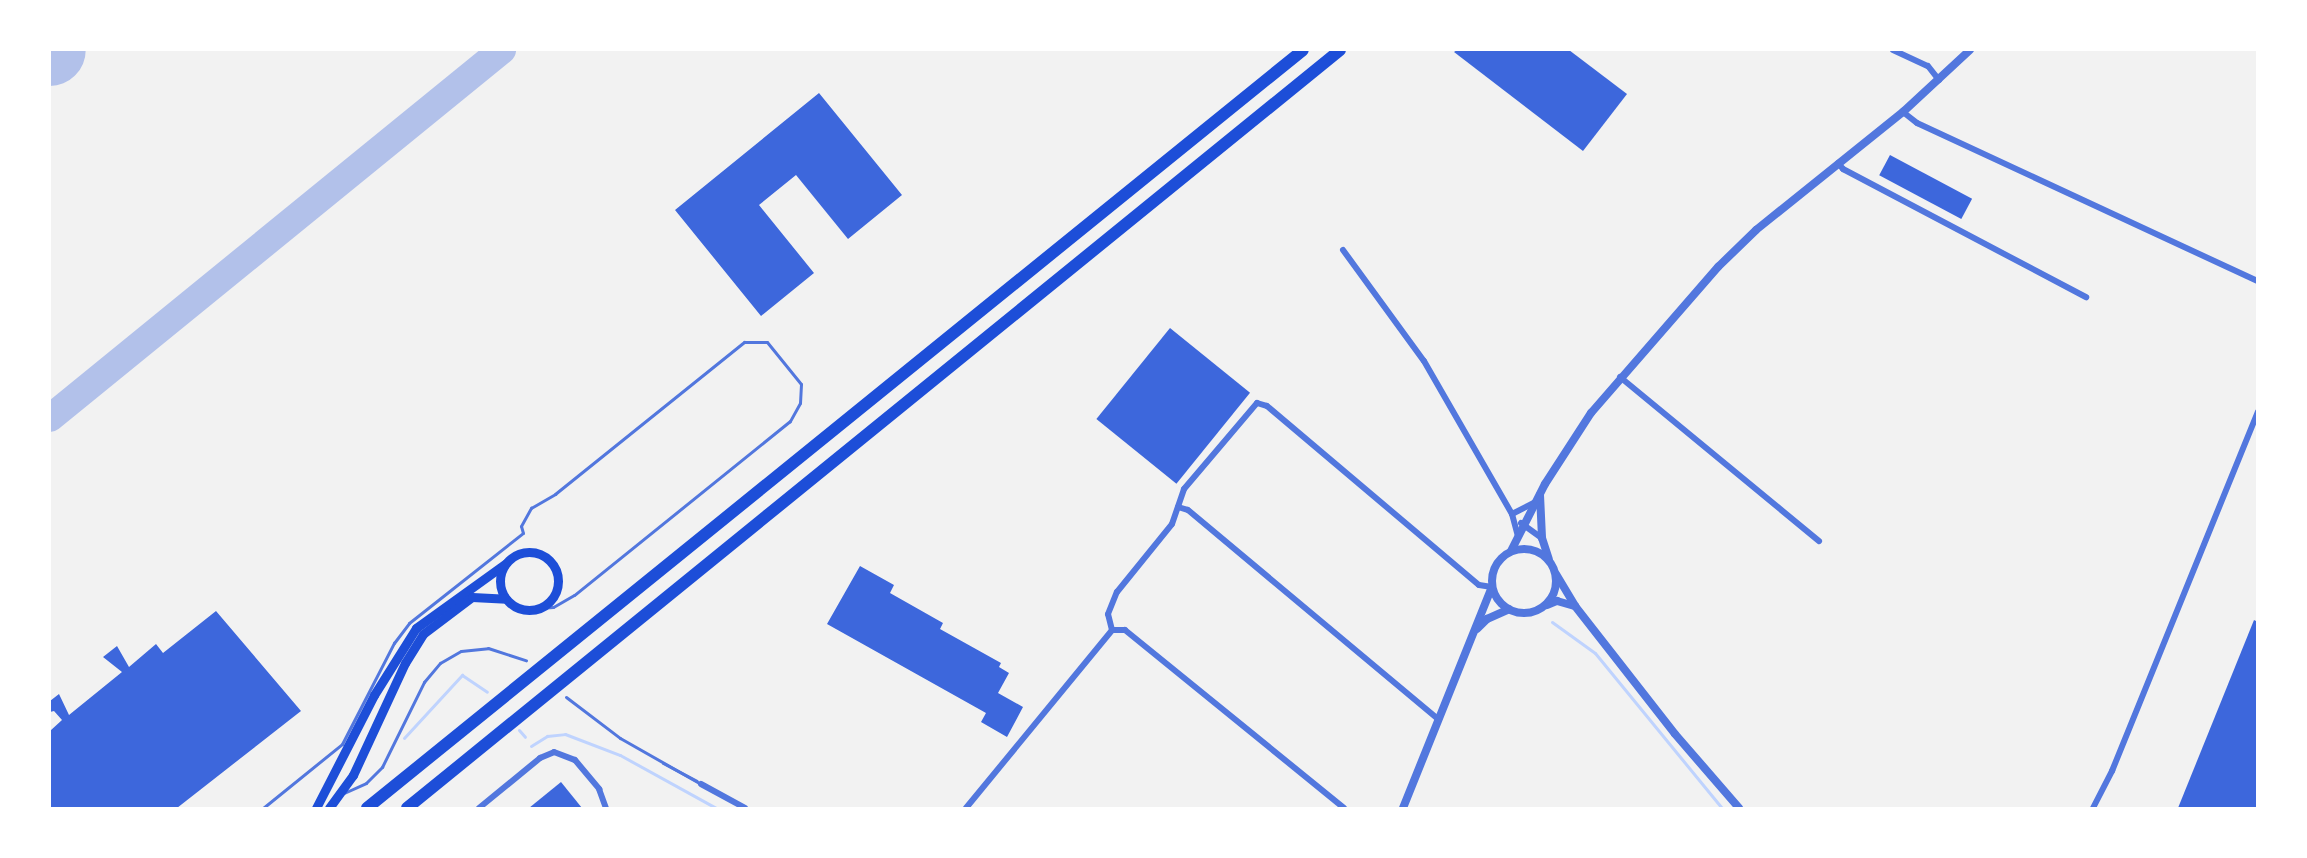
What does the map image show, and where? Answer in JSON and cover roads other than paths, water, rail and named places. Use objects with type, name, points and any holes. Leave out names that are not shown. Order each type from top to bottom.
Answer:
[{"type":"highway","points":[[367,808],[1303,50]]},
{"type":"highway","points":[[407,808],[1340,50]]},
{"type":"main road","points":[[316,808],[374,695],[416,628],[506,563],[529,551],[553,563],[557,588],[540,608],[524,610],[506,599],[472,597],[423,634],[342,792],[329,808]]},
{"type":"main road","points":[[506,563],[500,578],[506,599]]},
{"type":"street","points":[[1893,50],[1928,66],[1939,80]]},
{"type":"street","points":[[1403,808],[1492,587],[1496,566],[1511,551],[1538,498],[1591,413],[1718,267],[1838,163],[1903,112],[1970,50]]},
{"type":"street","points":[[1903,112],[1917,123],[2258,281]]},
{"type":"street","points":[[1838,163],[1843,170],[2086,297]]},
{"type":"street","points":[[1343,250],[1424,361],[1512,514],[1518,536]]},
{"type":"street","points":[[1620,378],[1819,541]]},
{"type":"street","points":[[1112,630],[1108,614],[1117,592],[1172,525],[1184,489],[1257,403],[1267,406],[1479,585],[1492,587]]},
{"type":"street","points":[[2092,808],[2112,771],[2258,412]]},
{"type":"street","points":[[1512,514],[1538,498]]},
{"type":"street","points":[[1538,498],[1542,538],[1556,574],[1575,606],[1694,759],[1739,808]]},
{"type":"street","points":[[1178,507],[1188,510],[1439,720]]},
{"type":"street","points":[[1512,514],[1542,538]]},
{"type":"street","points":[[1511,551],[1532,549],[1550,561]]},
{"type":"street","points":[[1543,607],[1553,596],[1556,574]]},
{"type":"street","points":[[1492,587],[1498,600],[1509,609],[1530,612],[1557,601],[1575,606]]},
{"type":"street","points":[[1473,634],[1487,619],[1509,609]]},
{"type":"street","points":[[966,808],[1112,630]]},
{"type":"street","points":[[1112,630],[1125,630],[1344,808]]},
{"type":"street","points":[[479,808],[540,758],[554,752],[575,760],[599,789],[606,808]]},
{"type":"street","points":[[701,784],[744,808]]},
{"type":"lane","points":[[263,808],[342,744],[394,643],[409,623],[523,533],[521,526],[531,508],[555,494],[744,342],[767,342],[801,384],[800,404],[790,421],[574,595],[554,607],[540,608]]},
{"type":"lane","points":[[342,792],[372,778],[388,759],[424,682],[440,663],[461,651],[488,648],[526,660]]},
{"type":"lane","points":[[566,697],[654,759],[701,784]]},
{"type":"waterway","points":[[1552,622],[1595,653],[1722,808]]},
{"type":"waterway","points":[[404,738],[462,675],[487,692]]},
{"type":"waterway","points":[[519,730],[525,737]]},
{"type":"waterway","points":[[531,746],[547,736],[565,734],[620,755],[716,808]]}]
